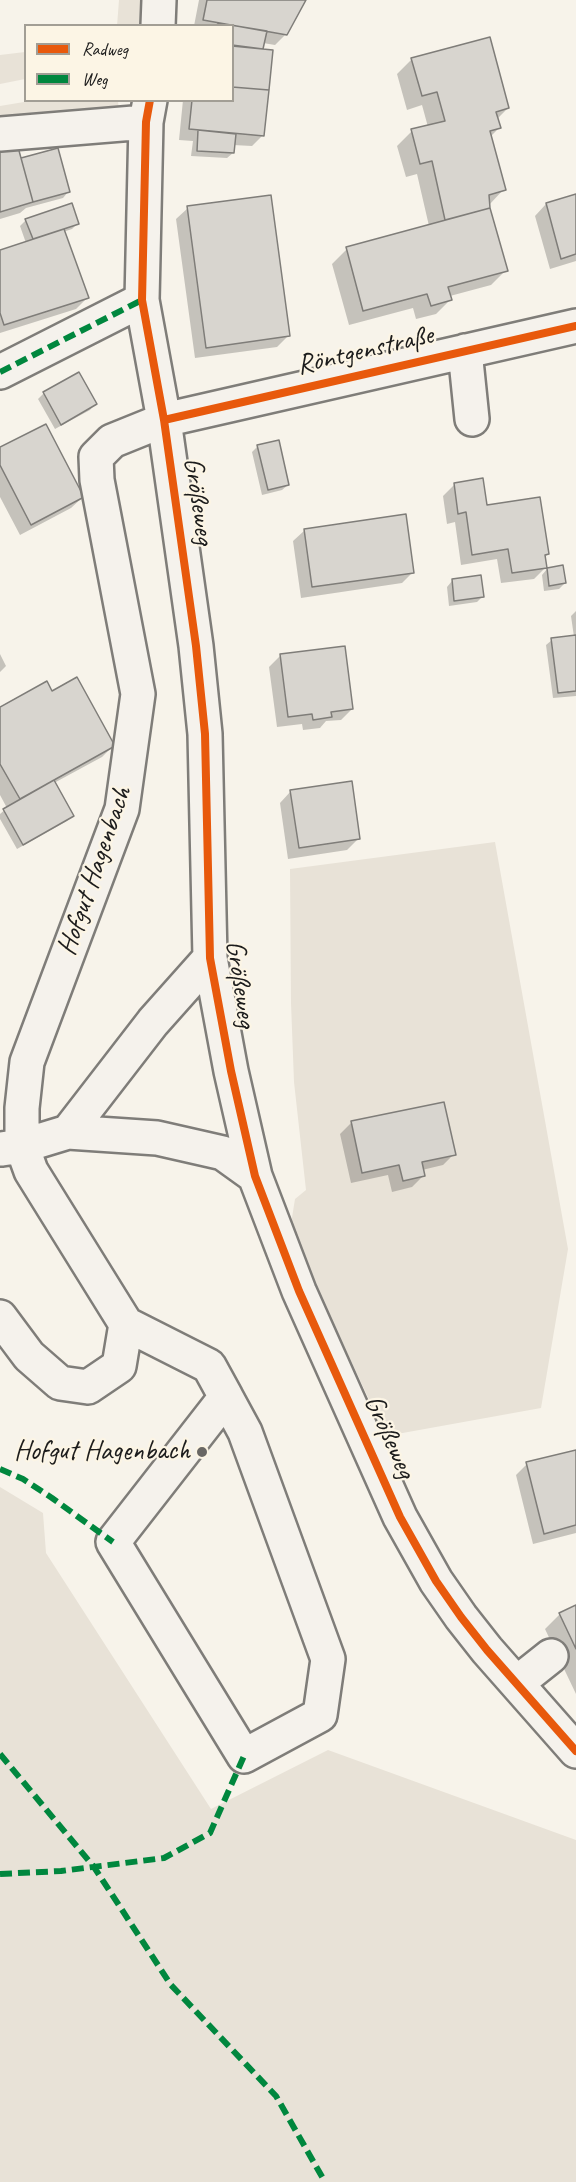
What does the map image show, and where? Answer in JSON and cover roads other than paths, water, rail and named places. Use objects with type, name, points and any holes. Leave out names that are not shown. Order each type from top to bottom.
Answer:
[{"type":"street","points":[[158,24],[159,0]]},
{"type":"street","points":[[0,134],[148,111]]},
{"type":"street","name":"Größeweg","points":[[148,111],[142,300],[164,420],[196,646],[205,734],[210,958],[231,1071],[255,1176],[299,1291],[400,1517],[436,1581],[455,1608],[576,1751]]},
{"type":"street","points":[[0,372],[142,300]]},
{"type":"street","name":"Röntgenstraße","points":[[164,420],[576,326]]},
{"type":"street","points":[[465,351],[472,419]]},
{"type":"street","name":"Hofgut Hagenbach","points":[[11,1148],[22,1108],[27,1062],[73,971],[122,809],[138,694],[97,480],[96,457],[111,441],[164,420]]},
{"type":"street","points":[[68,1132],[153,1022],[210,958]]},
{"type":"street","points":[[225,1397],[113,1542],[244,1756],[320,1715],[328,1659],[245,1432],[209,1366],[126,1324],[31,1171],[11,1148],[68,1132],[128,1135],[183,1143],[223,1153],[255,1176]]},
{"type":"street","points":[[0,1317],[29,1356],[60,1383],[88,1387],[119,1366],[126,1324]]},
{"type":"street","points":[[517,1683],[551,1656]]},
{"type":"place","name":"Hofgut Hagenbach","points":[[202,1452]]}]
